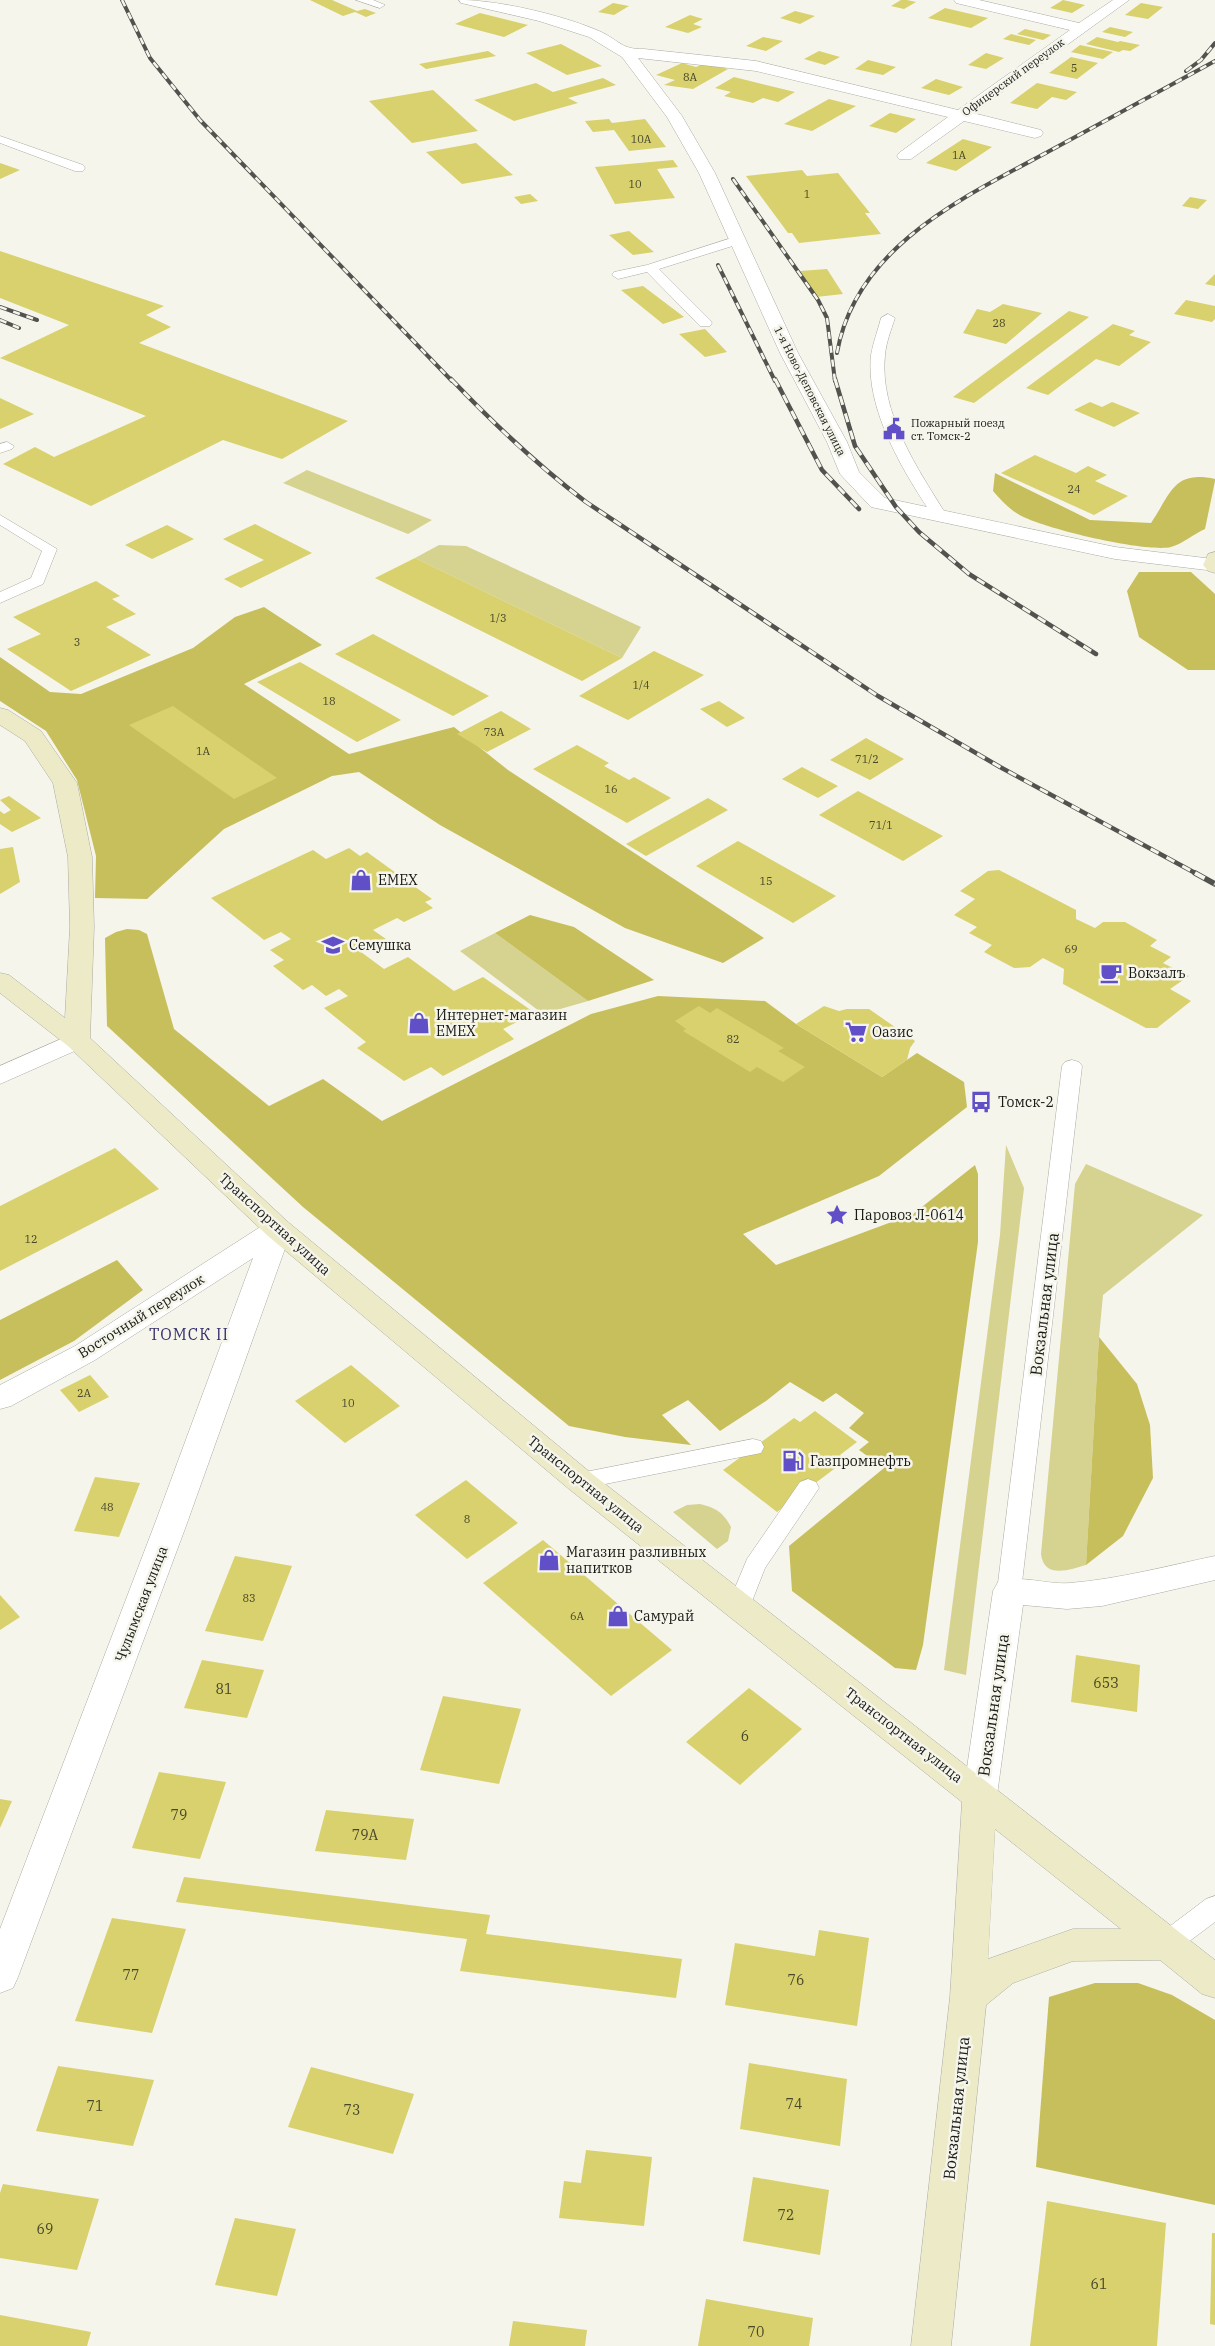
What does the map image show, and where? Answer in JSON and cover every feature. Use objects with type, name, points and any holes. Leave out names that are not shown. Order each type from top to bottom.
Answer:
[{"type":"main road","points":[[0,715],[33,736],[65,783],[80,857],[82,927],[77,1040]]},
{"type":"main road","name":"Транспортная улица","points":[[0,981],[77,1040],[278,1229],[580,1481],[1215,1982]]},
{"type":"main road","name":"Вокзальная улица","points":[[931,2346],[968,1997],[980,1795]]},
{"type":"main road","points":[[968,1997],[1000,1971],[1073,1945],[1166,1944]]},
{"type":"street","name":"1-я Ново-Деповская улица","points":[[466,0],[543,18],[594,34],[627,54],[674,116],[707,173],[789,353],[837,442],[850,474],[878,503],[1115,553],[1214,563]]},
{"type":"street","points":[[961,0],[1081,28]]},
{"type":"street","name":"Офицерский переулок","points":[[904,156],[1122,0]]},
{"type":"street","points":[[627,54],[644,53],[756,66],[1035,133]]},
{"type":"street","points":[[0,1076],[77,1040]]},
{"type":"street","name":"Восточный переулок","points":[[0,1398],[84,1353],[278,1229]]},
{"type":"street","name":"Чулымская улица","points":[[0,1977],[170,1526],[278,1229]]},
{"type":"street","points":[[1010,1591],[1067,1596],[1102,1593],[1215,1568]]},
{"type":"street","name":"Вокзальная улица","points":[[980,1795],[1010,1591]]},
{"type":"lane","points":[[361,0],[380,6]]},
{"type":"lane","points":[[0,139],[79,168]]},
{"type":"lane","points":[[618,275],[650,268],[738,240]]},
{"type":"lane","points":[[650,268],[705,323]]},
{"type":"lane","points":[[888,318],[878,356],[882,402],[902,452],[940,516]]},
{"type":"lane","points":[[0,519],[50,549],[38,581],[0,598]]},
{"type":"lane","name":"Вокзальная улица","points":[[1010,1591],[1072,1066]]},
{"type":"lane","points":[[580,1481],[753,1447]]},
{"type":"lane","points":[[739,1607],[755,1565],[808,1488]]},
{"type":"lane","points":[[1166,1944],[1215,1907]]},
{"type":"shaded area","points":[[307,470],[432,520],[408,534],[283,483]]},
{"type":"shaded area","points":[[995,473],[1090,520],[1151,523],[1169,494],[1182,481],[1201,477],[1215,479],[1215,481],[1205,529],[1175,546],[1158,548],[1093,538],[1030,520],[1011,509],[993,491]]},
{"type":"shaded area","points":[[439,545],[466,546],[641,627],[622,658],[415,558]]},
{"type":"shaded area","points":[[1139,572],[1191,572],[1215,594],[1215,670],[1188,670],[1139,637],[1127,591]]},
{"type":"shaded area","points":[[264,607],[322,645],[244,684],[349,754],[454,727],[508,770],[764,938],[723,963],[625,928],[440,825],[359,772],[332,776],[224,829],[147,899],[95,898],[96,856],[77,780],[46,731],[0,701],[0,657],[50,692],[81,694],[193,648],[235,617]]},
{"type":"shaded area","points":[[530,915],[574,927],[654,980],[588,1001],[495,933]]},
{"type":"shaded area","points":[[127,929],[139,930],[147,934],[174,1029],[269,1106],[323,1079],[382,1121],[591,1014],[658,996],[765,1001],[796,1024],[882,1077],[917,1053],[964,1082],[967,1107],[879,1176],[743,1234],[776,1265],[913,1214],[975,1165],[978,1174],[978,1242],[923,1645],[916,1670],[895,1668],[792,1591],[789,1546],[884,1468],[859,1450],[869,1442],[849,1428],[864,1413],[836,1393],[823,1402],[790,1382],[766,1401],[720,1431],[688,1400],[662,1415],[691,1445],[625,1437],[569,1426],[303,1207],[107,1026],[105,938]]},
{"type":"shaded area","points":[[495,933],[588,1001],[543,1014],[460,951]]},
{"type":"shaded area","points":[[1006,1145],[1024,1188],[966,1675],[944,1670],[1000,1235]]},
{"type":"shaded area","points":[[1086,1164],[1203,1215],[1103,1295],[1086,1565],[1059,1571],[1047,1567],[1043,1562],[1041,1554],[1075,1184]]},
{"type":"shaded area","points":[[117,1260],[143,1290],[74,1341],[0,1380],[0,1320]]},
{"type":"shaded area","points":[[1099,1337],[1137,1384],[1150,1425],[1153,1478],[1123,1536],[1086,1565]]},
{"type":"shaded area","points":[[700,1504],[718,1511],[731,1527],[728,1541],[717,1549],[673,1512],[687,1505]]},
{"type":"shaded area","points":[[1095,1983],[1138,1983],[1172,1995],[1215,2020],[1215,2205],[1036,2167],[1049,1997]]},
{"type":"building","points":[[310,0],[332,0],[357,11],[365,9],[376,13],[366,17],[355,12],[343,16]]},
{"type":"building","points":[[901,0],[916,2],[904,9],[891,6]]},
{"type":"building","points":[[1063,0],[1085,5],[1072,13],[1050,8]]},
{"type":"building","points":[[613,3],[629,6],[614,15],[598,12]]},
{"type":"building","points":[[1141,3],[1163,7],[1148,19],[1125,15]]},
{"type":"building","points":[[945,8],[988,18],[971,28],[928,18]]},
{"type":"building","points":[[795,11],[815,16],[800,24],[780,18]]},
{"type":"building","points":[[480,13],[528,25],[504,37],[455,24]]},
{"type":"building","points":[[690,15],[703,19],[693,24],[702,27],[688,33],[665,27]]},
{"type":"building","points":[[1110,27],[1133,32],[1125,37],[1102,32]]},
{"type":"building","points":[[1025,29],[1051,35],[1043,40],[1017,34]]},
{"type":"building","points":[[1011,34],[1036,40],[1029,45],[1003,39]]},
{"type":"building","points":[[763,37],[783,41],[766,51],[746,46]]},
{"type":"building","points":[[1097,37],[1140,45],[1130,51],[1123,50],[1119,52],[1086,44]]},
{"type":"building","points":[[561,44],[602,66],[567,75],[526,53]]},
{"type":"building","points":[[1080,45],[1113,52],[1103,59],[1071,52]]},
{"type":"building","points":[[488,51],[496,56],[426,69],[419,64]]},
{"type":"building","points":[[819,51],[840,57],[825,65],[804,59]]},
{"type":"building","points":[[986,53],[1004,58],[986,69],[968,65]]},
{"type":"building","points":[[1071,57],[1098,63],[1077,79],[1049,73]]},
{"type":"building","points":[[868,60],[896,67],[883,75],[855,69]]},
{"type":"building","points":[[682,63],[696,67],[705,63],[728,69],[693,89],[664,85],[675,80],[656,75]]},
{"type":"building","points":[[734,77],[795,92],[778,102],[763,98],[753,103],[724,96],[731,92],[715,88]]},
{"type":"building","points":[[603,78],[616,85],[568,98],[578,103],[514,121],[474,100],[536,83],[553,92]]},
{"type":"building","points":[[936,79],[963,87],[949,95],[921,88]]},
{"type":"building","points":[[1037,83],[1077,92],[1066,100],[1052,97],[1037,109],[1010,103]]},
{"type":"building","points":[[433,90],[478,131],[412,143],[369,101]]},
{"type":"building","points":[[829,99],[856,106],[812,131],[784,124]]},
{"type":"building","points":[[890,113],[916,119],[896,133],[869,126]]},
{"type":"building","points":[[609,119],[612,123],[645,119],[666,147],[629,151],[614,130],[593,132],[585,121]]},
{"type":"building","points":[[963,139],[992,147],[956,171],[926,163]]},
{"type":"building","points":[[476,143],[513,175],[462,184],[426,152]]},
{"type":"building","points":[[673,160],[678,167],[657,169],[675,198],[615,204],[595,167]]},
{"type":"building","points":[[0,163],[20,170],[0,179]]},
{"type":"building","points":[[802,170],[807,176],[838,173],[870,213],[865,213],[881,234],[799,243],[792,233],[788,233],[746,176]]},
{"type":"building","points":[[530,194],[538,201],[521,204],[514,197]]},
{"type":"building","points":[[1190,197],[1207,200],[1198,209],[1182,206]]},
{"type":"building","points":[[629,231],[654,252],[633,255],[609,235]]},
{"type":"building","points":[[0,251],[164,306],[146,315],[171,327],[139,343],[348,421],[282,459],[223,440],[91,506],[3,464],[35,447],[54,457],[146,416],[0,358],[69,325],[0,298]]},
{"type":"building","points":[[827,269],[843,294],[816,297],[800,271]]},
{"type":"building","points":[[1215,274],[1215,286],[1205,284]]},
{"type":"building","points":[[643,286],[684,317],[663,324],[621,290]]},
{"type":"building","points":[[1186,300],[1215,306],[1215,319],[1212,322],[1174,314]]},
{"type":"building","points":[[1003,304],[1042,313],[1006,344],[963,333],[977,309],[990,312]]},
{"type":"building","points":[[1069,311],[1089,317],[974,403],[953,397]]},
{"type":"building","points":[[1113,324],[1135,331],[1129,335],[1151,342],[1119,366],[1096,359],[1048,395],[1026,388]]},
{"type":"building","points":[[705,329],[727,352],[705,357],[679,334]]},
{"type":"building","points":[[0,398],[34,414],[0,429]]},
{"type":"building","points":[[1090,402],[1102,407],[1112,402],[1140,413],[1114,427],[1074,410]]},
{"type":"building","points":[[1035,455],[1076,473],[1088,466],[1107,475],[1095,481],[1128,496],[1094,515],[1001,473]]},
{"type":"building","points":[[255,524],[312,553],[241,588],[224,579],[264,560],[223,539]]},
{"type":"building","points":[[167,525],[194,539],[152,559],[125,545]]},
{"type":"building","points":[[415,558],[622,658],[582,681],[375,578]]},
{"type":"building","points":[[96,581],[120,596],[112,599],[136,614],[106,627],[151,655],[71,691],[7,649],[41,634],[13,617]]},
{"type":"building","points":[[373,634],[489,696],[453,716],[335,654]]},
{"type":"building","points":[[654,651],[704,675],[628,720],[579,696]]},
{"type":"building","points":[[300,662],[401,720],[357,742],[257,682]]},
{"type":"building","points":[[719,701],[745,718],[727,727],[700,709]]},
{"type":"building","points":[[173,706],[277,778],[234,799],[129,725]]},
{"type":"building","points":[[501,711],[531,729],[487,752],[457,734]]},
{"type":"building","points":[[866,738],[904,759],[870,780],[830,760]]},
{"type":"building","points":[[577,745],[609,763],[604,766],[629,780],[634,777],[671,798],[627,823],[533,769]]},
{"type":"building","points":[[802,767],[838,786],[818,798],[782,779]]},
{"type":"building","points":[[858,791],[943,836],[903,861],[819,815]]},
{"type":"building","points":[[9,796],[41,818],[12,832],[0,824],[0,811],[4,814],[11,810],[0,800]]},
{"type":"building","points":[[708,798],[728,810],[646,856],[626,844]]},
{"type":"building","points":[[738,841],[836,896],[793,923],[696,866]]},
{"type":"building","points":[[13,847],[20,882],[0,894],[0,849]]},
{"type":"building","points":[[349,848],[360,856],[367,852],[432,899],[425,902],[433,908],[404,922],[397,918],[373,930],[386,939],[361,952],[384,969],[408,957],[454,991],[483,977],[535,1013],[503,1029],[514,1039],[443,1076],[431,1067],[404,1081],[357,1048],[366,1042],[324,1008],[348,996],[339,989],[326,996],[312,985],[303,990],[273,966],[284,960],[270,950],[291,939],[281,932],[264,940],[211,898],[313,850],[326,859]]},
{"type":"building","points":[[999,870],[1076,910],[1076,919],[1095,928],[1103,922],[1125,922],[1157,940],[1150,946],[1171,957],[1163,963],[1189,976],[1170,989],[1191,1001],[1157,1028],[1146,1028],[1063,984],[1064,969],[1043,958],[1030,967],[1014,968],[984,952],[992,945],[969,933],[977,927],[954,915],[975,899],[960,891],[988,871]]},
{"type":"building","points":[[699,1006],[710,1013],[717,1008],[784,1048],[778,1051],[805,1067],[783,1082],[757,1067],[750,1072],[683,1031],[686,1029],[675,1021]]},
{"type":"building","points":[[824,1006],[839,1011],[869,1009],[915,1041],[910,1048],[907,1060],[882,1077],[796,1024]]},
{"type":"building","points":[[115,1148],[159,1189],[0,1271],[0,1206]]},
{"type":"building","points":[[351,1365],[400,1406],[345,1443],[295,1401]]},
{"type":"building","points":[[90,1375],[109,1397],[79,1412],[60,1390]]},
{"type":"building","points":[[815,1411],[857,1442],[840,1455],[846,1460],[777,1512],[723,1470],[794,1418],[800,1422]]},
{"type":"building","points":[[95,1477],[140,1483],[119,1537],[74,1531]]},
{"type":"building","points":[[466,1480],[518,1523],[467,1559],[415,1515]]},
{"type":"building","points":[[543,1540],[672,1650],[611,1696],[483,1583]]},
{"type":"building","points":[[235,1556],[292,1566],[263,1641],[205,1631]]},
{"type":"building","points":[[0,1595],[20,1617],[0,1630]]},
{"type":"building","points":[[1076,1655],[1140,1665],[1137,1712],[1071,1702]]},
{"type":"building","points":[[202,1660],[264,1670],[247,1718],[184,1708]]},
{"type":"building","points":[[749,1688],[802,1729],[740,1785],[686,1742]]},
{"type":"building","points":[[443,1696],[521,1709],[499,1784],[420,1770]]},
{"type":"building","points":[[159,1772],[226,1782],[200,1859],[132,1848]]},
{"type":"building","points":[[0,1799],[12,1801],[0,1828]]},
{"type":"building","points":[[326,1810],[414,1819],[406,1860],[315,1851]]},
{"type":"building","points":[[184,1877],[490,1915],[486,1934],[682,1959],[676,1998],[460,1971],[467,1939],[176,1902]]},
{"type":"building","points":[[112,1918],[186,1929],[152,2033],[75,2021]]},
{"type":"building","points":[[819,1930],[869,1938],[857,2026],[725,2005],[735,1943],[815,1956]]},
{"type":"building","points":[[749,2063],[847,2079],[840,2146],[740,2129]]},
{"type":"building","points":[[58,2066],[154,2080],[133,2146],[36,2131]]},
{"type":"building","points":[[311,2067],[414,2094],[393,2154],[288,2127]]},
{"type":"building","points":[[586,2150],[652,2157],[644,2226],[559,2218],[564,2181],[581,2183]]},
{"type":"building","points":[[753,2177],[829,2190],[820,2255],[743,2241]]},
{"type":"building","points":[[3,2184],[99,2199],[77,2270],[0,2258],[0,2193]]},
{"type":"building","points":[[1047,2201],[1166,2223],[1157,2346],[1030,2346]]},
{"type":"building","points":[[235,2218],[296,2229],[277,2296],[215,2285]]},
{"type":"building","points":[[1212,2233],[1215,2233],[1215,2325],[1210,2324]]},
{"type":"building","points":[[706,2299],[813,2318],[809,2346],[698,2346]]},
{"type":"building","points":[[0,2315],[91,2332],[87,2346],[0,2346]]},
{"type":"building","points":[[513,2321],[587,2330],[585,2346],[509,2346]]},
{"type":"railway","points":[[122,0],[150,58],[200,120],[452,381]]},
{"type":"railway","points":[[1186,71],[1201,60],[1215,43]]},
{"type":"railway","points":[[837,353],[848,315],[867,282],[892,253],[921,227],[987,185],[1215,61]]},
{"type":"railway","points":[[733,179],[818,300],[827,318],[835,381]]},
{"type":"railway","points":[[718,265],[775,381]]},
{"type":"railway","points":[[0,307],[37,320]]},
{"type":"railway","points":[[0,320],[19,328]]},
{"type":"railway","points":[[451,379],[516,444],[586,502],[878,696],[1000,767],[1197,874]]},
{"type":"railway","points":[[775,379],[822,470],[859,509]]},
{"type":"railway","points":[[835,379],[855,446],[896,507],[919,532],[969,574],[1096,654]]},
{"type":"railway","points":[[1195,873],[1215,884]]},
{"type":"place","name":"Пожарный поезд ст. Томск-2","points":[[894,429]]},
{"type":"place","name":"EMEX","points":[[361,880]]},
{"type":"place","name":"Семушка","points":[[333,945]]},
{"type":"place","name":"Вокзалъ","points":[[1111,973]]},
{"type":"place","name":"Интернет-магазин EMEX","points":[[419,1023]]},
{"type":"place","name":"Оазис","points":[[856,1032]]},
{"type":"place","name":"Томск-2","points":[[981,1102]]},
{"type":"place","name":"Паровоз Л-0614","points":[[837,1215]]},
{"type":"place","name":"Газпромнефть","points":[[793,1461]]},
{"type":"place","name":"Магазин разливных напитков","points":[[549,1560]]},
{"type":"place","name":"Самурай","points":[[618,1616]]},
{"type":"district","name":"ТОМСК II","points":[[189,1334]]}]
